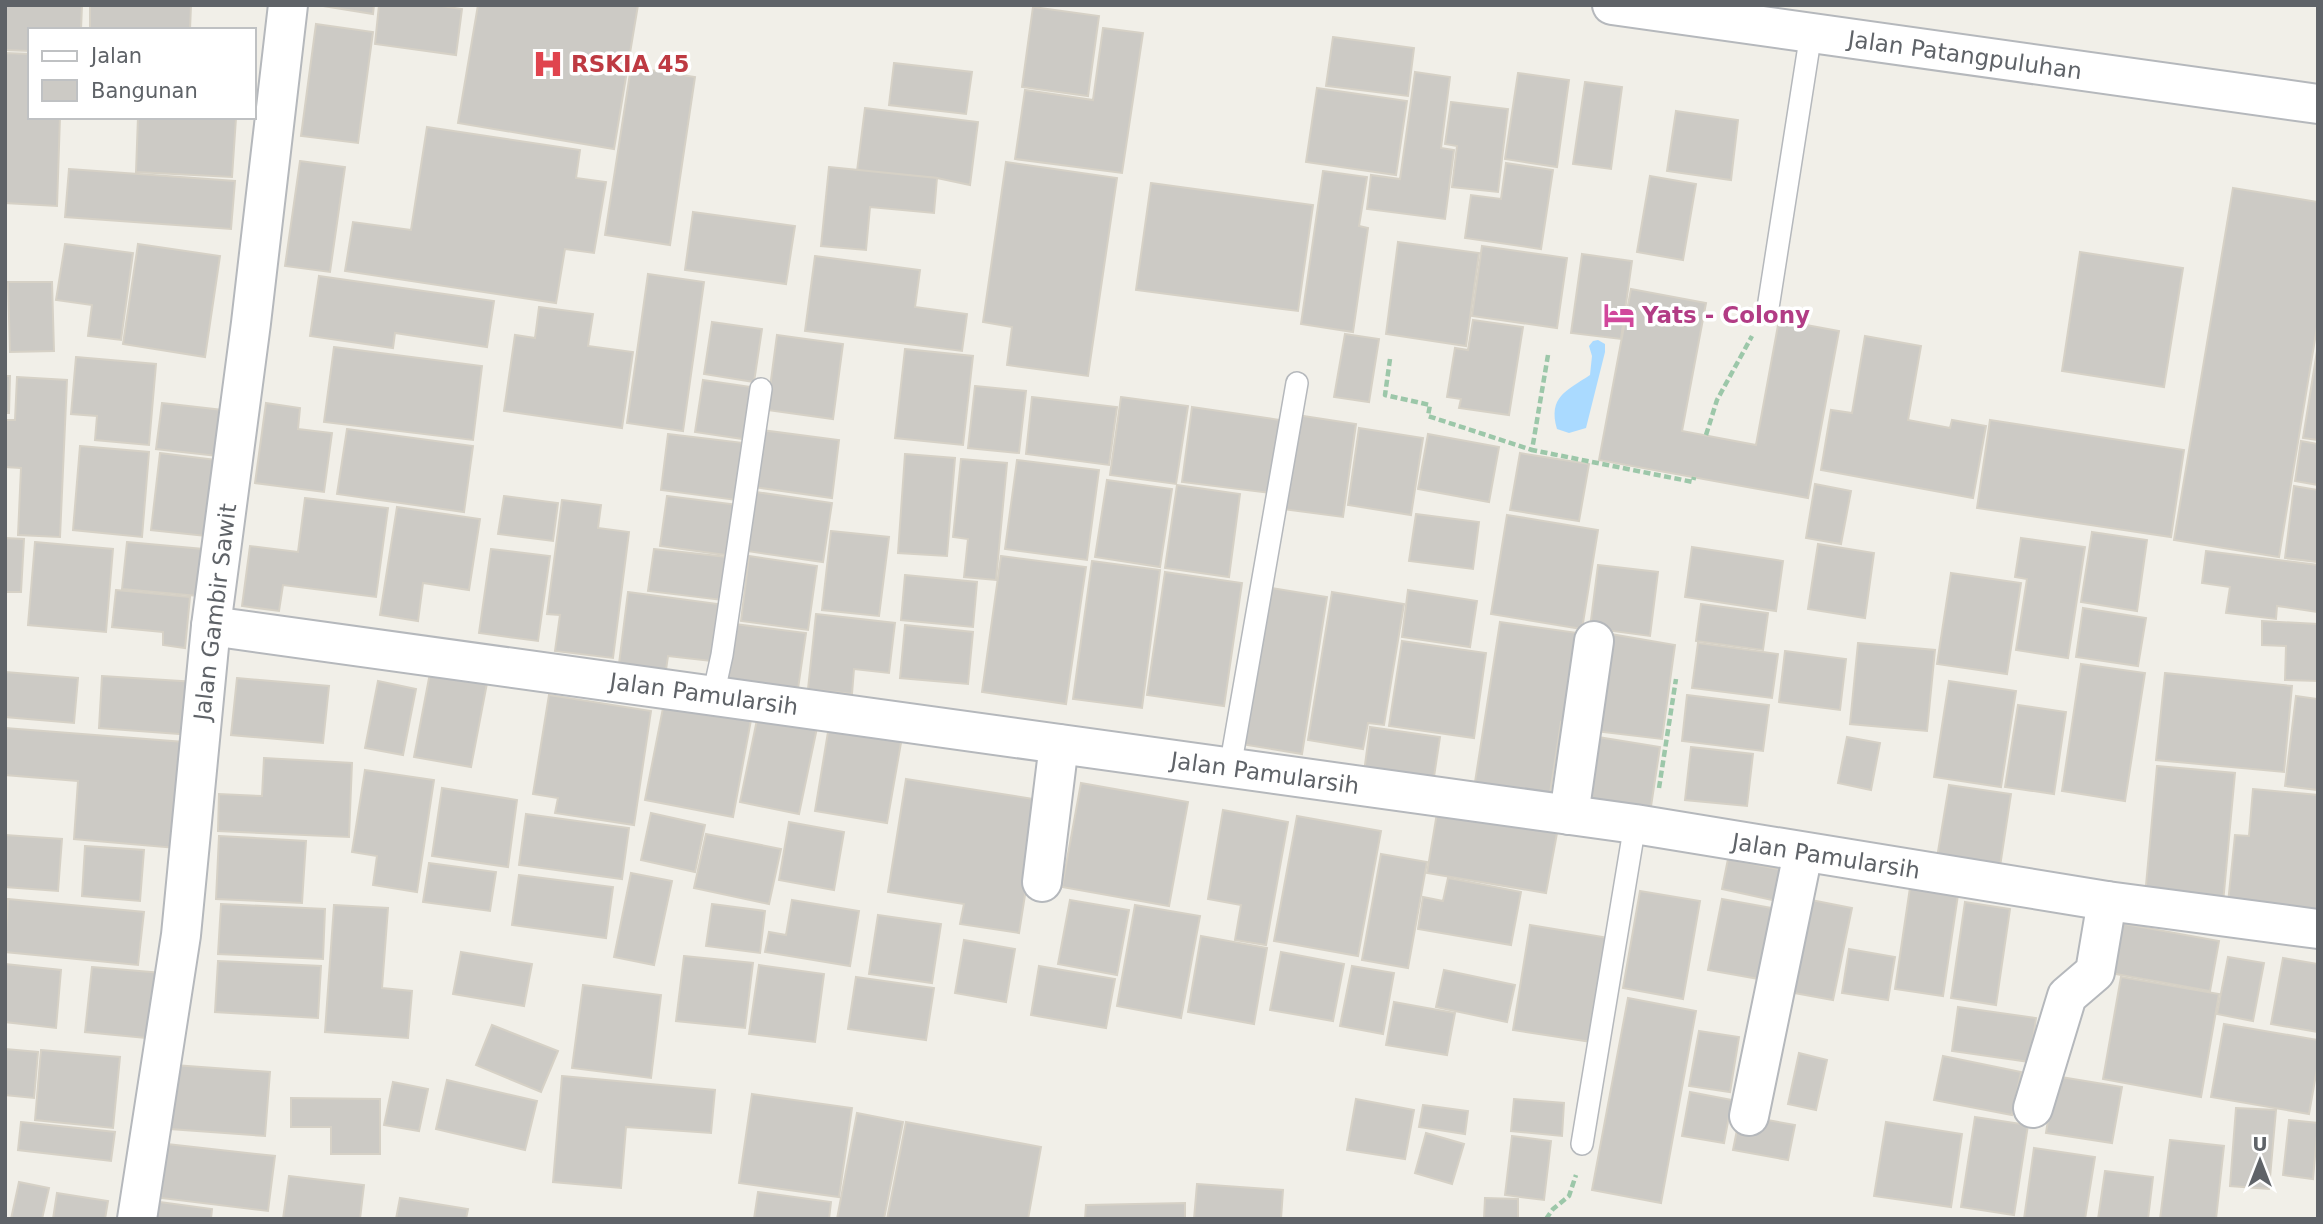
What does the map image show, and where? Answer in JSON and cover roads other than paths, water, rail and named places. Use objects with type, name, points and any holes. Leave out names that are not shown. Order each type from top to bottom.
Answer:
[{"type":"street","name":"Jalan Gambir Sawit","points":[[136,1219],[181,936],[211,626],[251,323],[288,5]]},
{"type":"street","name":"Jalan Patangpuluhan","points":[[1612,5],[2318,104]]},
{"type":"street","name":"Jalan Pamularsih","points":[[211,626],[1644,825],[2107,901],[2318,929]]},
{"type":"street","points":[[1569,815],[1594,641]]},
{"type":"street","points":[[1042,882],[1059,744]]},
{"type":"street","points":[[1749,1116],[1803,853]]},
{"type":"street","points":[[2033,1108],[2067,996],[2095,972],[2107,901]]},
{"type":"lane","points":[[1768,308],[1811,33]]},
{"type":"lane","points":[[1230,768],[1297,383]]},
{"type":"lane","points":[[713,696],[722,654],[761,389]]},
{"type":"lane","points":[[1582,1144],[1644,825]]},
{"type":"water","points":[[1598,340],[1605,344],[1605,352],[1586,428],[1569,433],[1557,429],[1557,402],[1567,391],[1590,375],[1592,356],[1589,346]]},
{"type":"place","name":"RSKIA 45","points":[[548,64]]},
{"type":"place","name":"Yats - Colony","points":[[1619,315]]}]
